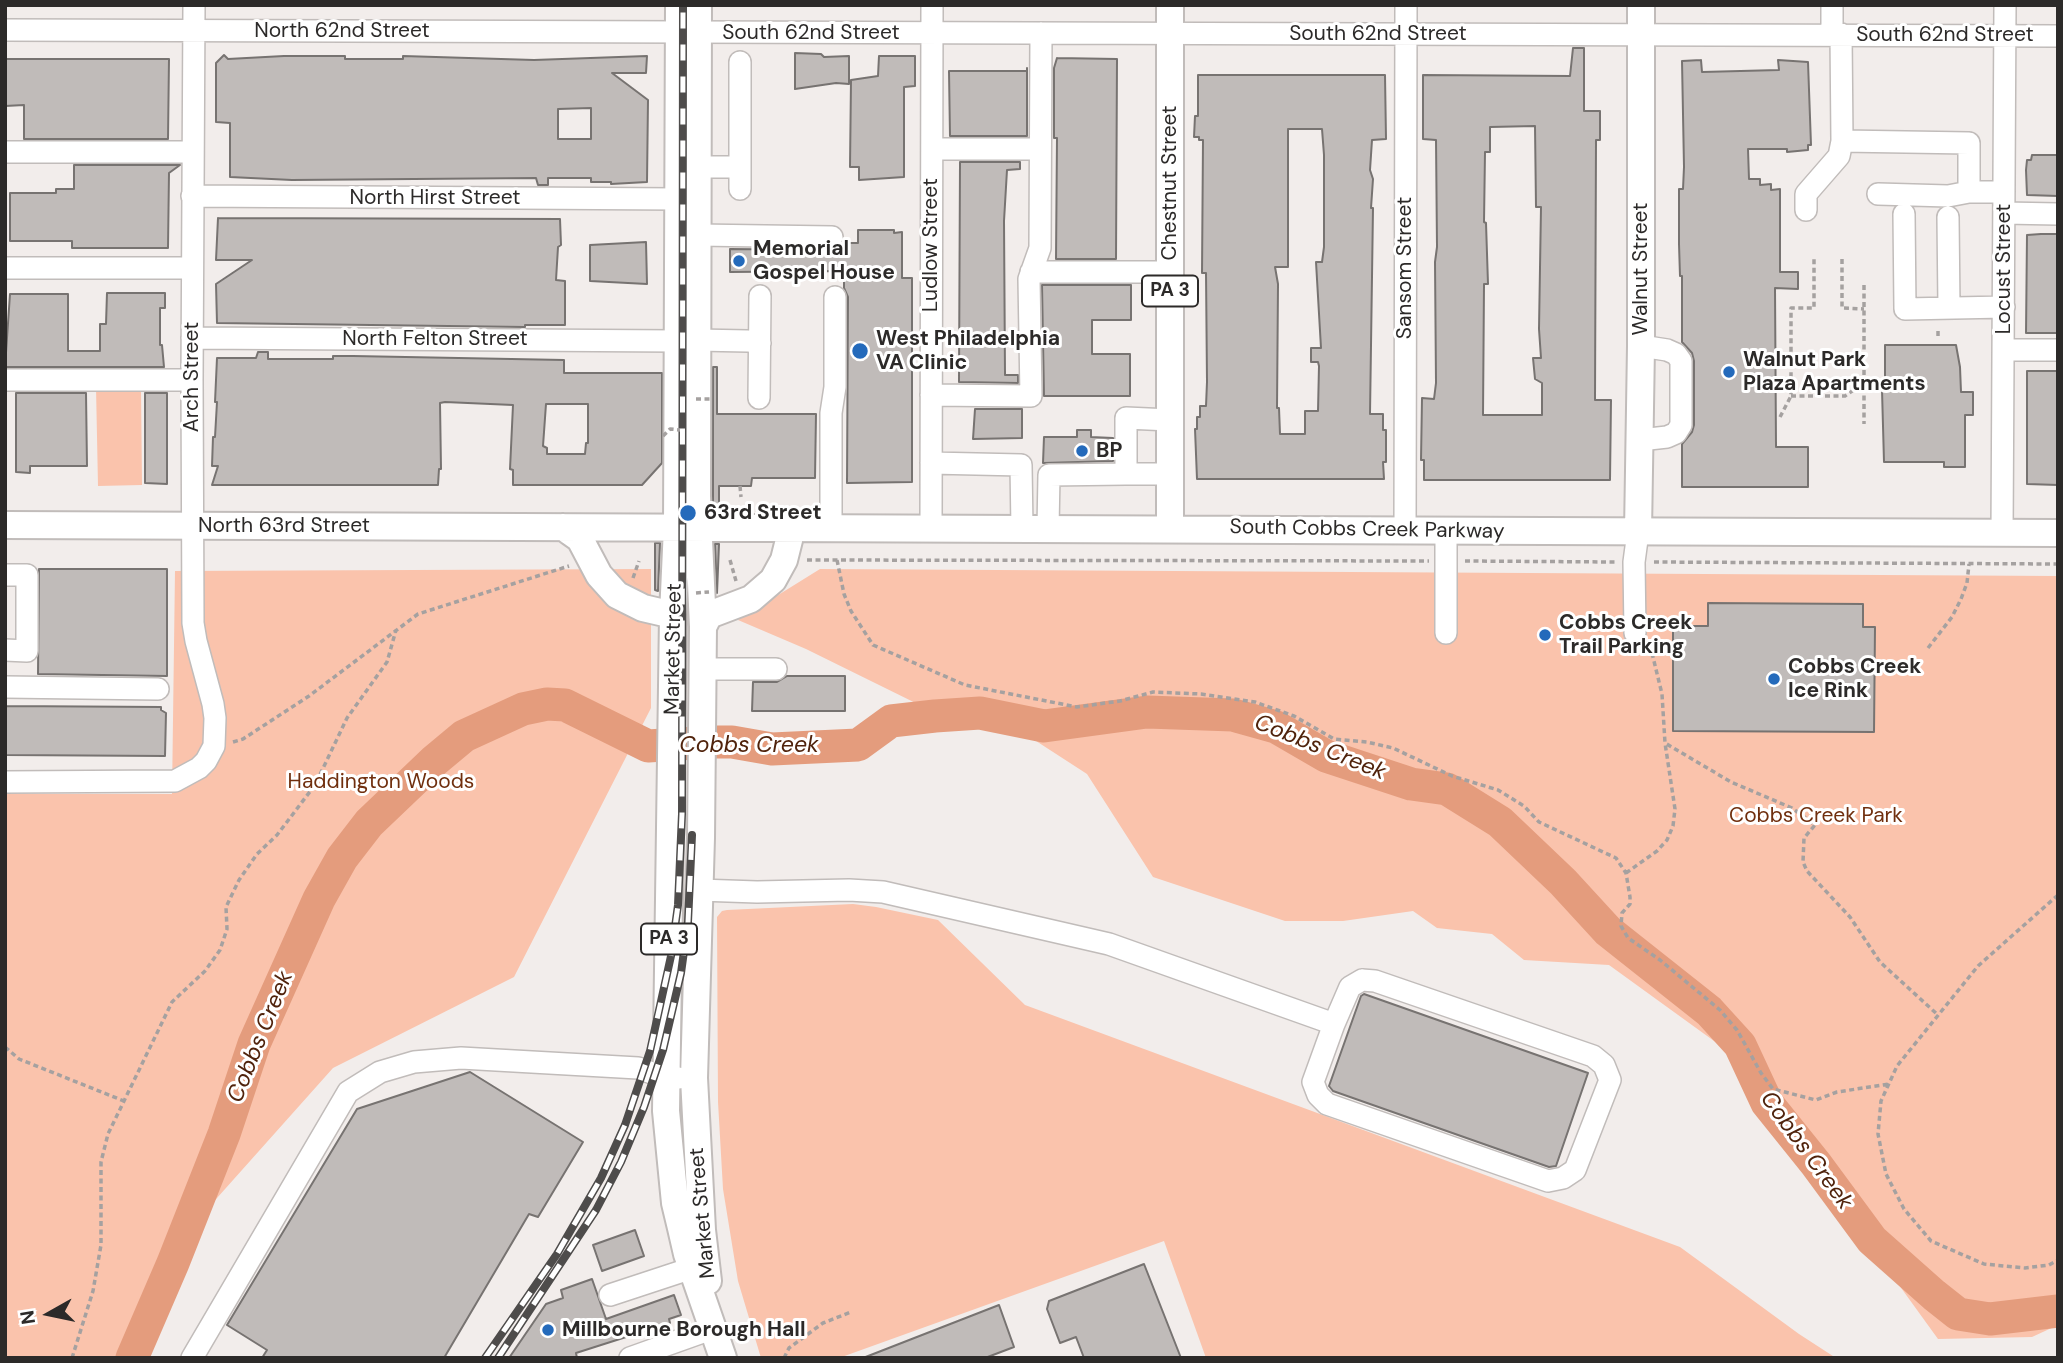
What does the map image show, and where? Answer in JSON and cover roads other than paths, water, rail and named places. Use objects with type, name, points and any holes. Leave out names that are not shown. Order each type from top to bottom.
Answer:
[{"type":"main road","name":"Market Street","points":[[679,5],[688,32],[698,167],[698,235],[687,340]]},
{"type":"main road","name":"Market Street","points":[[698,5],[688,32],[678,200],[687,340],[687,527],[703,627],[694,1078],[702,1230],[714,1328]]},
{"type":"main road","name":"Chestnut Street","points":[[1170,5],[1170,529]]},
{"type":"main road","name":"Walnut Street","points":[[1638,532],[1641,5]]},
{"type":"main road","name":"North 63rd Street","points":[[5,524],[687,527]]},
{"type":"main road","points":[[563,527],[580,539],[599,575],[617,594],[643,608],[674,600]]},
{"type":"main road","name":"Market Street","points":[[687,527],[674,600],[666,1078],[668,1133],[675,1203],[692,1268],[723,1358]]},
{"type":"main road","name":"South Cobbs Creek Parkway","points":[[687,527],[2058,533]]},
{"type":"main road","points":[[703,627],[709,615],[751,599],[773,580],[785,560],[792,527]]},
{"type":"street","name":"Arch Street","points":[[5,782],[175,781],[199,768],[214,746],[213,704],[196,641],[194,623],[194,5]]},
{"type":"street","name":"Ludlow Street","points":[[931,528],[932,5]]},
{"type":"street","name":"Sansom Street","points":[[1405,531],[1406,5]]},
{"type":"street","points":[[1806,210],[1806,194],[1839,156],[1842,141],[1832,5]]},
{"type":"street","name":"Locust Street","points":[[2002,533],[2005,5]]},
{"type":"street","name":"North 62nd Street","points":[[5,30],[688,32]]},
{"type":"street","name":"South 62nd Street","points":[[688,32],[2058,36]]},
{"type":"street","points":[[931,395],[1031,396],[1031,272],[1040,248],[1041,33]]},
{"type":"street","points":[[740,62],[740,189]]},
{"type":"street","points":[[1842,141],[1969,143],[1969,192]]},
{"type":"street","points":[[932,149],[1040,149]]},
{"type":"street","points":[[5,152],[192,152]]},
{"type":"street","points":[[698,167],[740,167]]},
{"type":"street","points":[[1878,194],[1948,196],[1969,192],[2004,192]]},
{"type":"street","name":"North Hirst Street","points":[[192,196],[678,200]]},
{"type":"street","points":[[1904,214],[1905,309],[2004,307]]},
{"type":"street","points":[[2004,214],[2058,214]]},
{"type":"street","points":[[1948,217],[1949,308]]},
{"type":"street","points":[[698,235],[832,237]]},
{"type":"street","points":[[5,268],[192,268]]},
{"type":"street","points":[[1031,272],[1170,272]]},
{"type":"street","points":[[760,296],[760,398]]},
{"type":"street","points":[[831,528],[835,296]]},
{"type":"street","name":"North Felton Street","points":[[192,338],[687,340],[748,341],[760,344]]},
{"type":"street","points":[[1640,440],[1667,437],[1676,433],[1681,425],[1681,361],[1676,354],[1641,346]]},
{"type":"street","points":[[2004,350],[2058,350]]},
{"type":"street","points":[[5,380],[192,380]]},
{"type":"street","points":[[1126,474],[1126,418],[1170,420]]},
{"type":"street","points":[[931,463],[1021,465],[1035,528]]},
{"type":"street","points":[[1035,528],[1049,475],[1170,474]]},
{"type":"street","points":[[1446,531],[1446,633]]},
{"type":"street","points":[[1634,633],[1634,562],[1638,532]]},
{"type":"street","points":[[5,575],[27,575],[27,651],[5,650]]},
{"type":"street","points":[[702,669],[776,669]]},
{"type":"street","points":[[5,687],[158,689]]},
{"type":"street","points":[[699,890],[883,892],[1110,944],[1334,1024]]},
{"type":"street","points":[[1362,980],[1375,981],[1592,1056],[1604,1065],[1610,1080],[1575,1170],[1563,1178],[1548,1181],[1327,1104],[1318,1095],[1313,1082],[1334,1024],[1350,987],[1362,980]]},
{"type":"street","points":[[192,1358],[348,1092],[380,1072],[414,1062],[461,1058],[638,1068],[666,1078],[694,1078]]},
{"type":"street","points":[[610,1295],[692,1268]]},
{"type":"street","points":[[630,1358],[714,1328]]},
{"type":"waterway","name":"Cobbs Creek","points":[[132,1358],[224,1134],[254,1044],[319,899],[342,858],[369,823],[464,736],[523,709],[547,704],[565,705],[648,746],[732,742],[772,749],[858,745],[891,721],[935,716],[980,713],[1044,726],[1147,712],[1233,715],[1276,727],[1326,756],[1411,784],[1447,789],[1500,822],[1563,882],[1608,931],[1709,1011],[1740,1045],[1767,1103],[1872,1240],[1934,1295],[1958,1314],[1990,1319],[2058,1311]]},
{"type":"railway","points":[[485,1358],[557,1254],[601,1178],[625,1125],[650,1051],[671,956],[678,905],[682,814],[683,5]]},
{"type":"railway","points":[[498,1358],[596,1210],[621,1162],[644,1107],[663,1050],[681,973],[688,922],[692,835]]},
{"type":"place","name":"Memorial Gospel House","points":[[739,261]]},
{"type":"place","name":"West Philadelphia VA Clinic","points":[[860,351]]},
{"type":"place","name":"Walnut Park Plaza Apartments","points":[[1729,372]]},
{"type":"place","name":"BP","points":[[1082,451]]},
{"type":"place","name":"63rd Street","points":[[688,513]]},
{"type":"place","name":"Cobbs Creek Trail Parking","points":[[1545,635]]},
{"type":"place","name":"Cobbs Creek Ice Rink","points":[[1774,679]]},
{"type":"place","name":"Millbourne Borough Hall","points":[[548,1330]]},
{"type":"park label","name":"Haddington Woods","points":[[381,782]]},
{"type":"park label","name":"Cobbs Creek Park","points":[[1816,816]]}]
